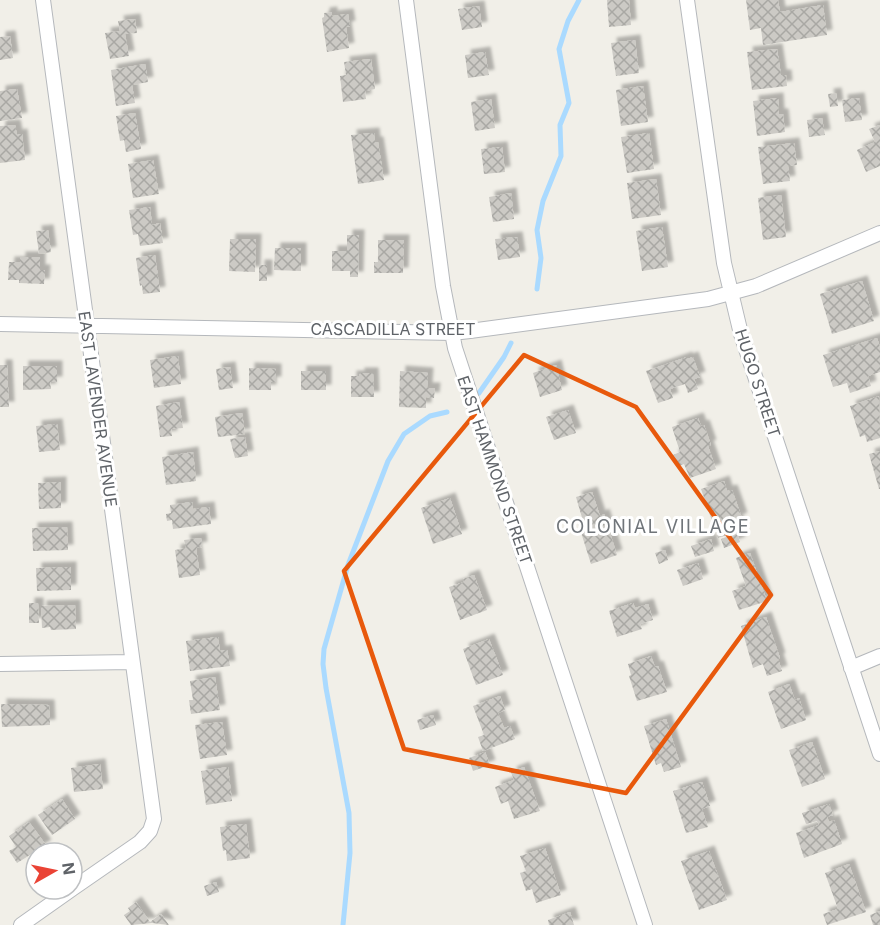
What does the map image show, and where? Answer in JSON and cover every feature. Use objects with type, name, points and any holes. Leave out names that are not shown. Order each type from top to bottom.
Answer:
[{"type":"street","name":"EAST LAVENDER AVENUE","points":[[43,0],[154,819],[150,831],[140,842],[84,881]]},
{"type":"street","name":"EAST HAMMOND STREET","points":[[406,0],[443,286],[452,333],[461,367],[645,925]]},
{"type":"street","name":"HUGO STREET","points":[[687,0],[724,263],[741,334],[880,754]]},
{"type":"street","name":"CASCADILLA STREET","points":[[0,324],[452,333],[708,299],[756,285],[880,233]]},
{"type":"street","points":[[851,668],[880,656]]},
{"type":"street","points":[[0,664],[132,662]]},
{"type":"street","points":[[21,925],[55,901]]},
{"type":"highlighted area","points":[[524,355],[636,407],[771,595],[626,793],[404,749],[344,571]]},
{"type":"building","points":[[607,0],[629,0],[631,25],[609,27]]},
{"type":"building","points":[[746,0],[778,0],[780,12],[823,5],[827,35],[763,45],[761,28],[750,30]]},
{"type":"building","points":[[479,6],[482,27],[462,30],[458,9]]},
{"type":"building","points":[[332,12],[332,16],[348,14],[350,26],[346,27],[349,48],[327,52],[322,18],[324,13]]},
{"type":"building","points":[[135,19],[137,33],[125,34],[129,56],[110,59],[105,33],[120,31],[118,21]]},
{"type":"building","points":[[10,36],[13,58],[0,60],[0,37]]},
{"type":"building","points":[[635,40],[639,73],[616,76],[611,43]]},
{"type":"building","points":[[777,49],[781,75],[786,75],[787,86],[752,90],[747,52]]},
{"type":"building","points":[[485,52],[489,75],[468,78],[465,55]]},
{"type":"building","points":[[371,59],[375,89],[365,91],[366,99],[343,102],[340,76],[346,75],[344,62]]},
{"type":"building","points":[[145,64],[148,82],[132,85],[135,103],[116,106],[111,70]]},
{"type":"building","points":[[643,86],[648,122],[621,126],[616,90]]},
{"type":"building","points":[[17,89],[22,118],[0,121],[0,91]]},
{"type":"building","points":[[836,93],[838,106],[830,107],[828,94]]},
{"type":"building","points":[[778,98],[779,114],[783,114],[785,132],[757,136],[753,101]]},
{"type":"building","points":[[859,98],[862,120],[845,122],[842,100]]},
{"type":"building","points":[[491,99],[495,128],[475,131],[471,102]]},
{"type":"building","points":[[135,113],[141,149],[126,152],[124,140],[120,141],[116,116]]},
{"type":"building","points":[[822,118],[825,135],[809,137],[807,120]]},
{"type":"building","points":[[15,125],[17,135],[22,134],[25,160],[0,163],[0,126]]},
{"type":"building","points":[[880,125],[880,166],[866,172],[857,150],[875,142],[869,129]]},
{"type":"building","points":[[374,133],[375,142],[378,142],[384,180],[358,184],[351,135]]},
{"type":"building","points":[[649,133],[654,169],[627,173],[621,137]]},
{"type":"building","points":[[794,143],[797,165],[788,166],[790,181],[763,184],[758,147]]},
{"type":"building","points":[[502,147],[505,172],[484,174],[481,149]]},
{"type":"building","points":[[153,160],[159,194],[133,198],[128,164]]},
{"type":"building","points":[[656,179],[661,215],[632,219],[627,183]]},
{"type":"building","points":[[511,193],[514,219],[493,222],[489,197]]},
{"type":"building","points":[[781,195],[786,237],[763,240],[758,198]]},
{"type":"building","points":[[150,207],[152,225],[160,223],[163,243],[140,246],[138,234],[133,235],[129,210]]},
{"type":"building","points":[[662,227],[668,267],[642,271],[636,231]]},
{"type":"building","points":[[48,230],[51,252],[39,254],[36,231]]},
{"type":"building","points":[[347,235],[359,235],[358,277],[350,277],[350,271],[332,271],[332,251],[347,251]]},
{"type":"building","points":[[517,237],[520,257],[498,260],[495,239]]},
{"type":"building","points":[[230,239],[256,239],[255,272],[229,271]]},
{"type":"building","points":[[378,240],[404,240],[403,273],[374,273],[374,262],[378,262]]},
{"type":"building","points":[[275,248],[301,248],[301,271],[274,270]]},
{"type":"building","points":[[155,255],[160,292],[143,294],[136,258]]},
{"type":"building","points":[[20,257],[40,257],[40,270],[45,270],[44,284],[8,280],[9,262],[20,262]]},
{"type":"building","points":[[259,265],[267,265],[267,281],[259,281]]},
{"type":"building","points":[[862,281],[874,321],[832,334],[820,294]]},
{"type":"building","points":[[877,338],[880,347],[880,372],[868,376],[871,386],[850,393],[847,383],[833,387],[823,355]]},
{"type":"building","points":[[178,356],[181,384],[154,388],[150,360]]},
{"type":"building","points":[[687,357],[687,359],[693,357],[700,377],[694,379],[698,389],[688,393],[685,384],[670,389],[673,398],[658,403],[646,371]]},
{"type":"building","points":[[0,365],[7,365],[9,407],[0,407]]},
{"type":"building","points":[[556,365],[562,390],[540,397],[533,373]]},
{"type":"building","points":[[23,366],[57,366],[57,382],[50,382],[51,389],[23,390]]},
{"type":"building","points":[[230,367],[233,388],[219,390],[216,369]]},
{"type":"building","points":[[249,368],[276,369],[276,382],[271,382],[271,390],[249,390]]},
{"type":"building","points":[[301,371],[326,371],[326,390],[301,390]]},
{"type":"building","points":[[400,371],[428,373],[427,388],[435,388],[434,398],[426,397],[426,408],[399,407]]},
{"type":"building","points":[[359,373],[373,373],[374,397],[351,397],[351,376],[359,376]]},
{"type":"building","points":[[879,396],[880,438],[867,442],[865,435],[860,437],[850,406]]},
{"type":"building","points":[[179,402],[183,428],[171,429],[172,436],[160,437],[156,406]]},
{"type":"building","points":[[568,410],[576,433],[554,440],[546,417]]},
{"type":"building","points":[[242,413],[245,434],[218,437],[215,417]]},
{"type":"building","points":[[698,418],[701,426],[704,425],[716,469],[690,478],[684,464],[677,467],[673,455],[680,452],[672,427]]},
{"type":"building","points":[[57,424],[60,450],[39,452],[36,426]]},
{"type":"building","points":[[245,437],[248,456],[235,458],[230,439]]},
{"type":"building","points":[[880,451],[880,489],[879,489],[869,454]]},
{"type":"building","points":[[193,452],[196,481],[166,485],[162,457]]},
{"type":"building","points":[[724,481],[727,491],[732,490],[742,518],[737,520],[741,530],[718,538],[701,489]]},
{"type":"building","points":[[61,482],[61,508],[39,509],[38,483]]},
{"type":"building","points":[[592,492],[600,516],[604,514],[617,555],[591,564],[578,523],[583,521],[576,497]]},
{"type":"building","points":[[450,498],[462,534],[433,544],[421,508]]},
{"type":"building","points":[[192,502],[193,509],[209,507],[211,524],[173,529],[172,520],[167,521],[166,514],[171,513],[170,505]]},
{"type":"building","points":[[67,527],[68,550],[33,551],[32,528]]},
{"type":"building","points":[[737,533],[740,542],[724,548],[721,539]]},
{"type":"building","points":[[201,538],[202,547],[196,548],[200,575],[179,578],[175,550],[186,548],[184,540]]},
{"type":"building","points":[[711,539],[714,551],[695,557],[691,546]]},
{"type":"building","points":[[665,550],[668,560],[659,564],[655,553]]},
{"type":"building","points":[[750,553],[767,601],[739,610],[732,591],[746,586],[736,558]]},
{"type":"building","points":[[698,563],[703,579],[683,586],[677,570]]},
{"type":"building","points":[[71,567],[71,590],[37,591],[36,568]]},
{"type":"building","points":[[474,575],[487,610],[460,620],[449,587],[464,582],[463,579]]},
{"type":"building","points":[[29,603],[38,603],[39,623],[29,623]]},
{"type":"building","points":[[633,603],[635,608],[648,604],[653,620],[640,624],[642,629],[617,637],[609,611]]},
{"type":"building","points":[[75,605],[76,629],[42,628],[41,606]]},
{"type":"building","points":[[766,617],[782,671],[767,676],[763,664],[753,668],[741,626]]},
{"type":"building","points":[[218,637],[220,651],[227,650],[230,666],[190,671],[186,641]]},
{"type":"building","points":[[489,639],[503,675],[476,685],[463,649]]},
{"type":"building","points":[[651,656],[655,667],[658,666],[667,692],[637,701],[629,676],[631,675],[628,664]]},
{"type":"building","points":[[215,677],[220,710],[191,714],[189,700],[193,700],[190,681]]},
{"type":"building","points":[[789,684],[795,700],[799,698],[806,720],[781,729],[768,692]]},
{"type":"building","points":[[500,696],[505,710],[498,713],[504,728],[510,726],[515,739],[483,751],[478,737],[484,735],[473,706]]},
{"type":"building","points":[[1,704],[49,705],[50,725],[2,727]]},
{"type":"building","points":[[433,715],[436,725],[420,730],[417,720]]},
{"type":"building","points":[[666,719],[681,767],[664,772],[661,763],[656,765],[644,726]]},
{"type":"building","points":[[222,722],[227,755],[200,759],[195,725]]},
{"type":"building","points":[[812,742],[825,779],[802,787],[789,750]]},
{"type":"building","points":[[485,752],[490,765],[473,771],[469,758]]},
{"type":"building","points":[[100,764],[103,789],[74,792],[71,768]]},
{"type":"building","points":[[228,767],[232,801],[206,805],[201,771]]},
{"type":"building","points":[[524,767],[540,811],[514,819],[508,801],[501,804],[495,787],[514,780],[511,772]]},
{"type":"building","points":[[702,782],[710,806],[702,809],[708,827],[686,833],[673,791]]},
{"type":"building","points":[[62,799],[75,819],[52,835],[38,815]]},
{"type":"building","points":[[829,804],[833,815],[827,817],[829,822],[834,820],[842,844],[804,858],[796,833],[819,825],[817,821],[806,824],[802,813]]},
{"type":"building","points":[[29,822],[43,841],[24,841],[24,859],[17,863],[9,851],[16,847],[9,836]]},
{"type":"building","points":[[246,824],[250,858],[227,861],[226,850],[223,851],[220,827]]},
{"type":"building","points":[[545,848],[561,895],[536,903],[532,889],[526,891],[520,873],[526,871],[520,856]]},
{"type":"building","points":[[709,851],[727,900],[699,910],[681,861]]},
{"type":"building","points":[[849,864],[866,912],[827,925],[823,914],[838,909],[825,873]]},
{"type":"building","points":[[216,882],[219,892],[207,896],[204,886]]},
{"type":"building","points":[[136,902],[150,922],[161,914],[169,925],[152,923],[131,925],[124,915],[130,911],[128,908]]},
{"type":"building","points":[[880,911],[880,925],[873,925],[870,915]]},
{"type":"building","points":[[570,912],[574,925],[549,925],[548,920]]},
{"type":"waterway","points":[[537,289],[541,258],[537,230],[543,201],[561,156],[560,125],[569,103],[559,49],[568,21],[579,0]]},
{"type":"waterway","points":[[479,393],[511,343]]},
{"type":"waterway","points":[[343,925],[350,853],[349,813],[326,688],[324,649],[348,565],[388,461],[404,434],[430,416],[447,412]]},
{"type":"district","name":"COLONIAL VILLAGE","points":[[653,527]]}]
